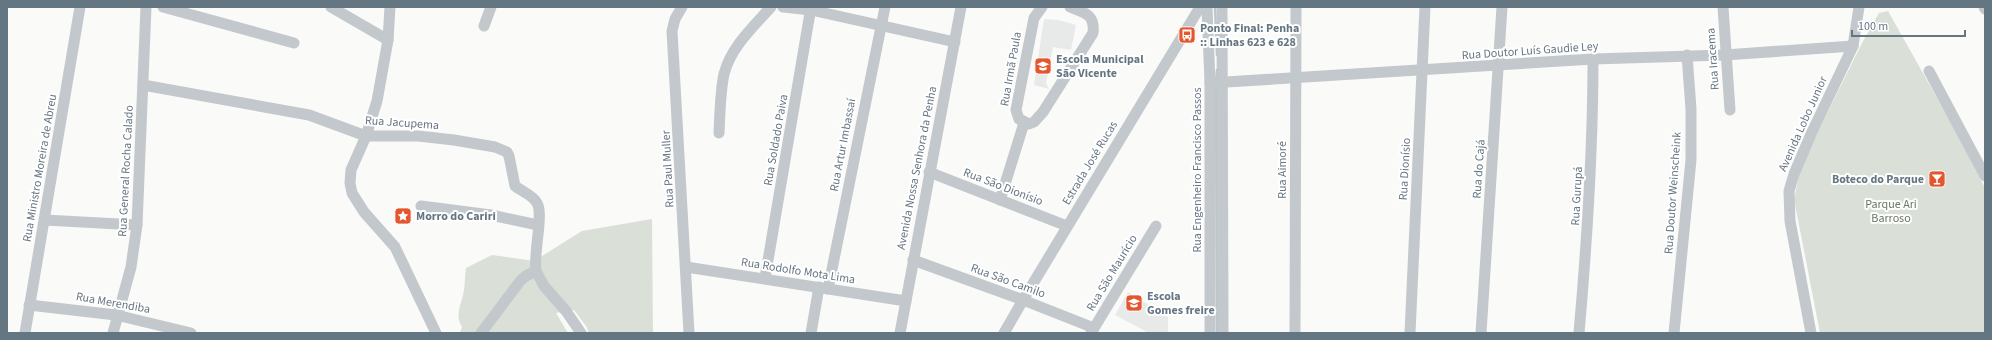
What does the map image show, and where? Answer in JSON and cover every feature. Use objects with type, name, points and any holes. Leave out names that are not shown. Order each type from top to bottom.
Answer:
[{"type":"street","name":"Rua Ministro Moreira de Abreu","points":[[25,333],[80,7]]},
{"type":"street","name":"Rua General Rocha Calado","points":[[113,333],[116,315],[131,267],[137,225],[146,7]]},
{"type":"street","points":[[163,7],[294,43]]},
{"type":"street","points":[[331,7],[388,40]]},
{"type":"street","points":[[390,7],[388,40],[377,101],[366,136],[352,170],[350,183],[352,193],[364,212],[395,247],[436,333]]},
{"type":"street","points":[[484,26],[492,7]]},
{"type":"street","name":"Rua Paul Muller","points":[[682,7],[675,19],[672,31],[686,266],[688,333]]},
{"type":"street","points":[[719,133],[724,76],[727,64],[741,41],[771,7]]},
{"type":"street","points":[[783,7],[811,9],[955,42]]},
{"type":"street","name":"Rua Artur Imbassaí","points":[[823,288],[884,7]]},
{"type":"street","name":"Avenida Nossa Senhora da Penha","points":[[900,333],[961,7]]},
{"type":"street","name":"Rua Irmã Paula","points":[[1024,123],[1017,117],[1016,110],[1034,18],[1042,7]]},
{"type":"street","points":[[1000,200],[1024,123],[1032,124],[1040,116],[1093,33],[1094,24],[1090,16],[1070,7]]},
{"type":"street","name":"Estrada José Rucas","points":[[1004,333],[1200,7]]},
{"type":"street","name":"Rua Engenheiro Francisco Passos","points":[[1207,7],[1216,82]]},
{"type":"street","name":"Rua Engenheiro Francisco Passos","points":[[1210,333],[1216,302],[1216,82],[1222,7]]},
{"type":"street","name":"Rua Aimoré","points":[[1296,7],[1294,78],[1296,333]]},
{"type":"street","name":"Rua Dionísio","points":[[1410,333],[1423,70],[1424,7]]},
{"type":"street","name":"Rua do Cajá","points":[[1481,333],[1502,7]]},
{"type":"street","name":"Rua Iracema","points":[[1723,7],[1725,55],[1730,110]]},
{"type":"street","name":"Avenida Lobo Junior","points":[[1811,333],[1790,221],[1789,191],[1794,174],[1811,134],[1853,46],[1859,7]]},
{"type":"street","name":"Rua Soldado Paiva","points":[[765,278],[811,9]]},
{"type":"street","name":"Rua Doutor Luís Gaudie Ley","points":[[1216,82],[1687,55],[1725,55],[1853,46]]},
{"type":"street","name":"Rua Doutor Weinscheink","points":[[1674,333],[1692,141],[1687,55]]},
{"type":"street","name":"Rua Gurupá","points":[[1579,333],[1589,214],[1593,114],[1593,60]]},
{"type":"street","points":[[1929,71],[1985,176]]},
{"type":"street","name":"Rua Jacupema","points":[[143,86],[309,115],[366,136],[418,136],[447,139],[495,147],[507,152],[512,167],[515,186],[537,202],[539,214],[534,258],[536,271]]},
{"type":"street","name":"Rua São Dionísio","points":[[929,172],[1067,226]]},
{"type":"street","points":[[421,206],[491,215],[538,225]]},
{"type":"street","points":[[45,220],[137,225]]},
{"type":"street","name":"Rua São Maurício","points":[[1092,331],[1156,226]]},
{"type":"street","name":"Rua São Camilo","points":[[913,260],[1023,300],[1092,331]]},
{"type":"street","name":"Rua Rodolfo Mota Lima","points":[[686,266],[906,301]]},
{"type":"street","points":[[481,333],[521,280],[536,271],[544,286],[566,311],[581,333]]},
{"type":"street","points":[[811,333],[823,288]]},
{"type":"street","name":"Rua Engenheiro Francisco Passos","points":[[1216,302],[1223,333]]},
{"type":"street","name":"Rua Merendiba","points":[[29,305],[116,315],[191,333]]},
{"type":"shaded area","name":"Escola Municipal São Vicente","points":[[1044,19],[1059,20],[1076,25],[1071,50],[1053,47],[1046,83],[1049,89],[1034,85]]},
{"type":"shaded area","name":"Escola Gomes freire","points":[[1128,292],[1168,317],[1168,333],[1149,333],[1115,315]]},
{"type":"green space","name":"Parque Ari Barroso","points":[[1888,11],[1960,139],[1985,188],[1985,333],[1820,333],[1794,199],[1801,166],[1862,43],[1879,13]]},
{"type":"green space","points":[[652,219],[653,333],[589,333],[586,326],[574,310],[556,313],[568,333],[460,333],[462,327],[459,318],[459,309],[464,290],[466,268],[492,255],[534,261],[582,231]]},
{"type":"waterway","points":[[1215,7],[1217,55]]},
{"type":"waterway","points":[[1216,81],[1217,70]]},
{"type":"waterway","points":[[1216,86],[1217,333]]},
{"type":"place","name":"Ponto Final: Penha :: Linhas 623 e 628","points":[[1187,35]]},
{"type":"place","name":"Escola Municipal São Vicente","points":[[1043,66]]},
{"type":"place","name":"Boteco do Parque","points":[[1937,179]]},
{"type":"place","name":"Morro do Cariri","points":[[403,216]]},
{"type":"place","name":"Escola Gomes freire","points":[[1134,303]]}]
